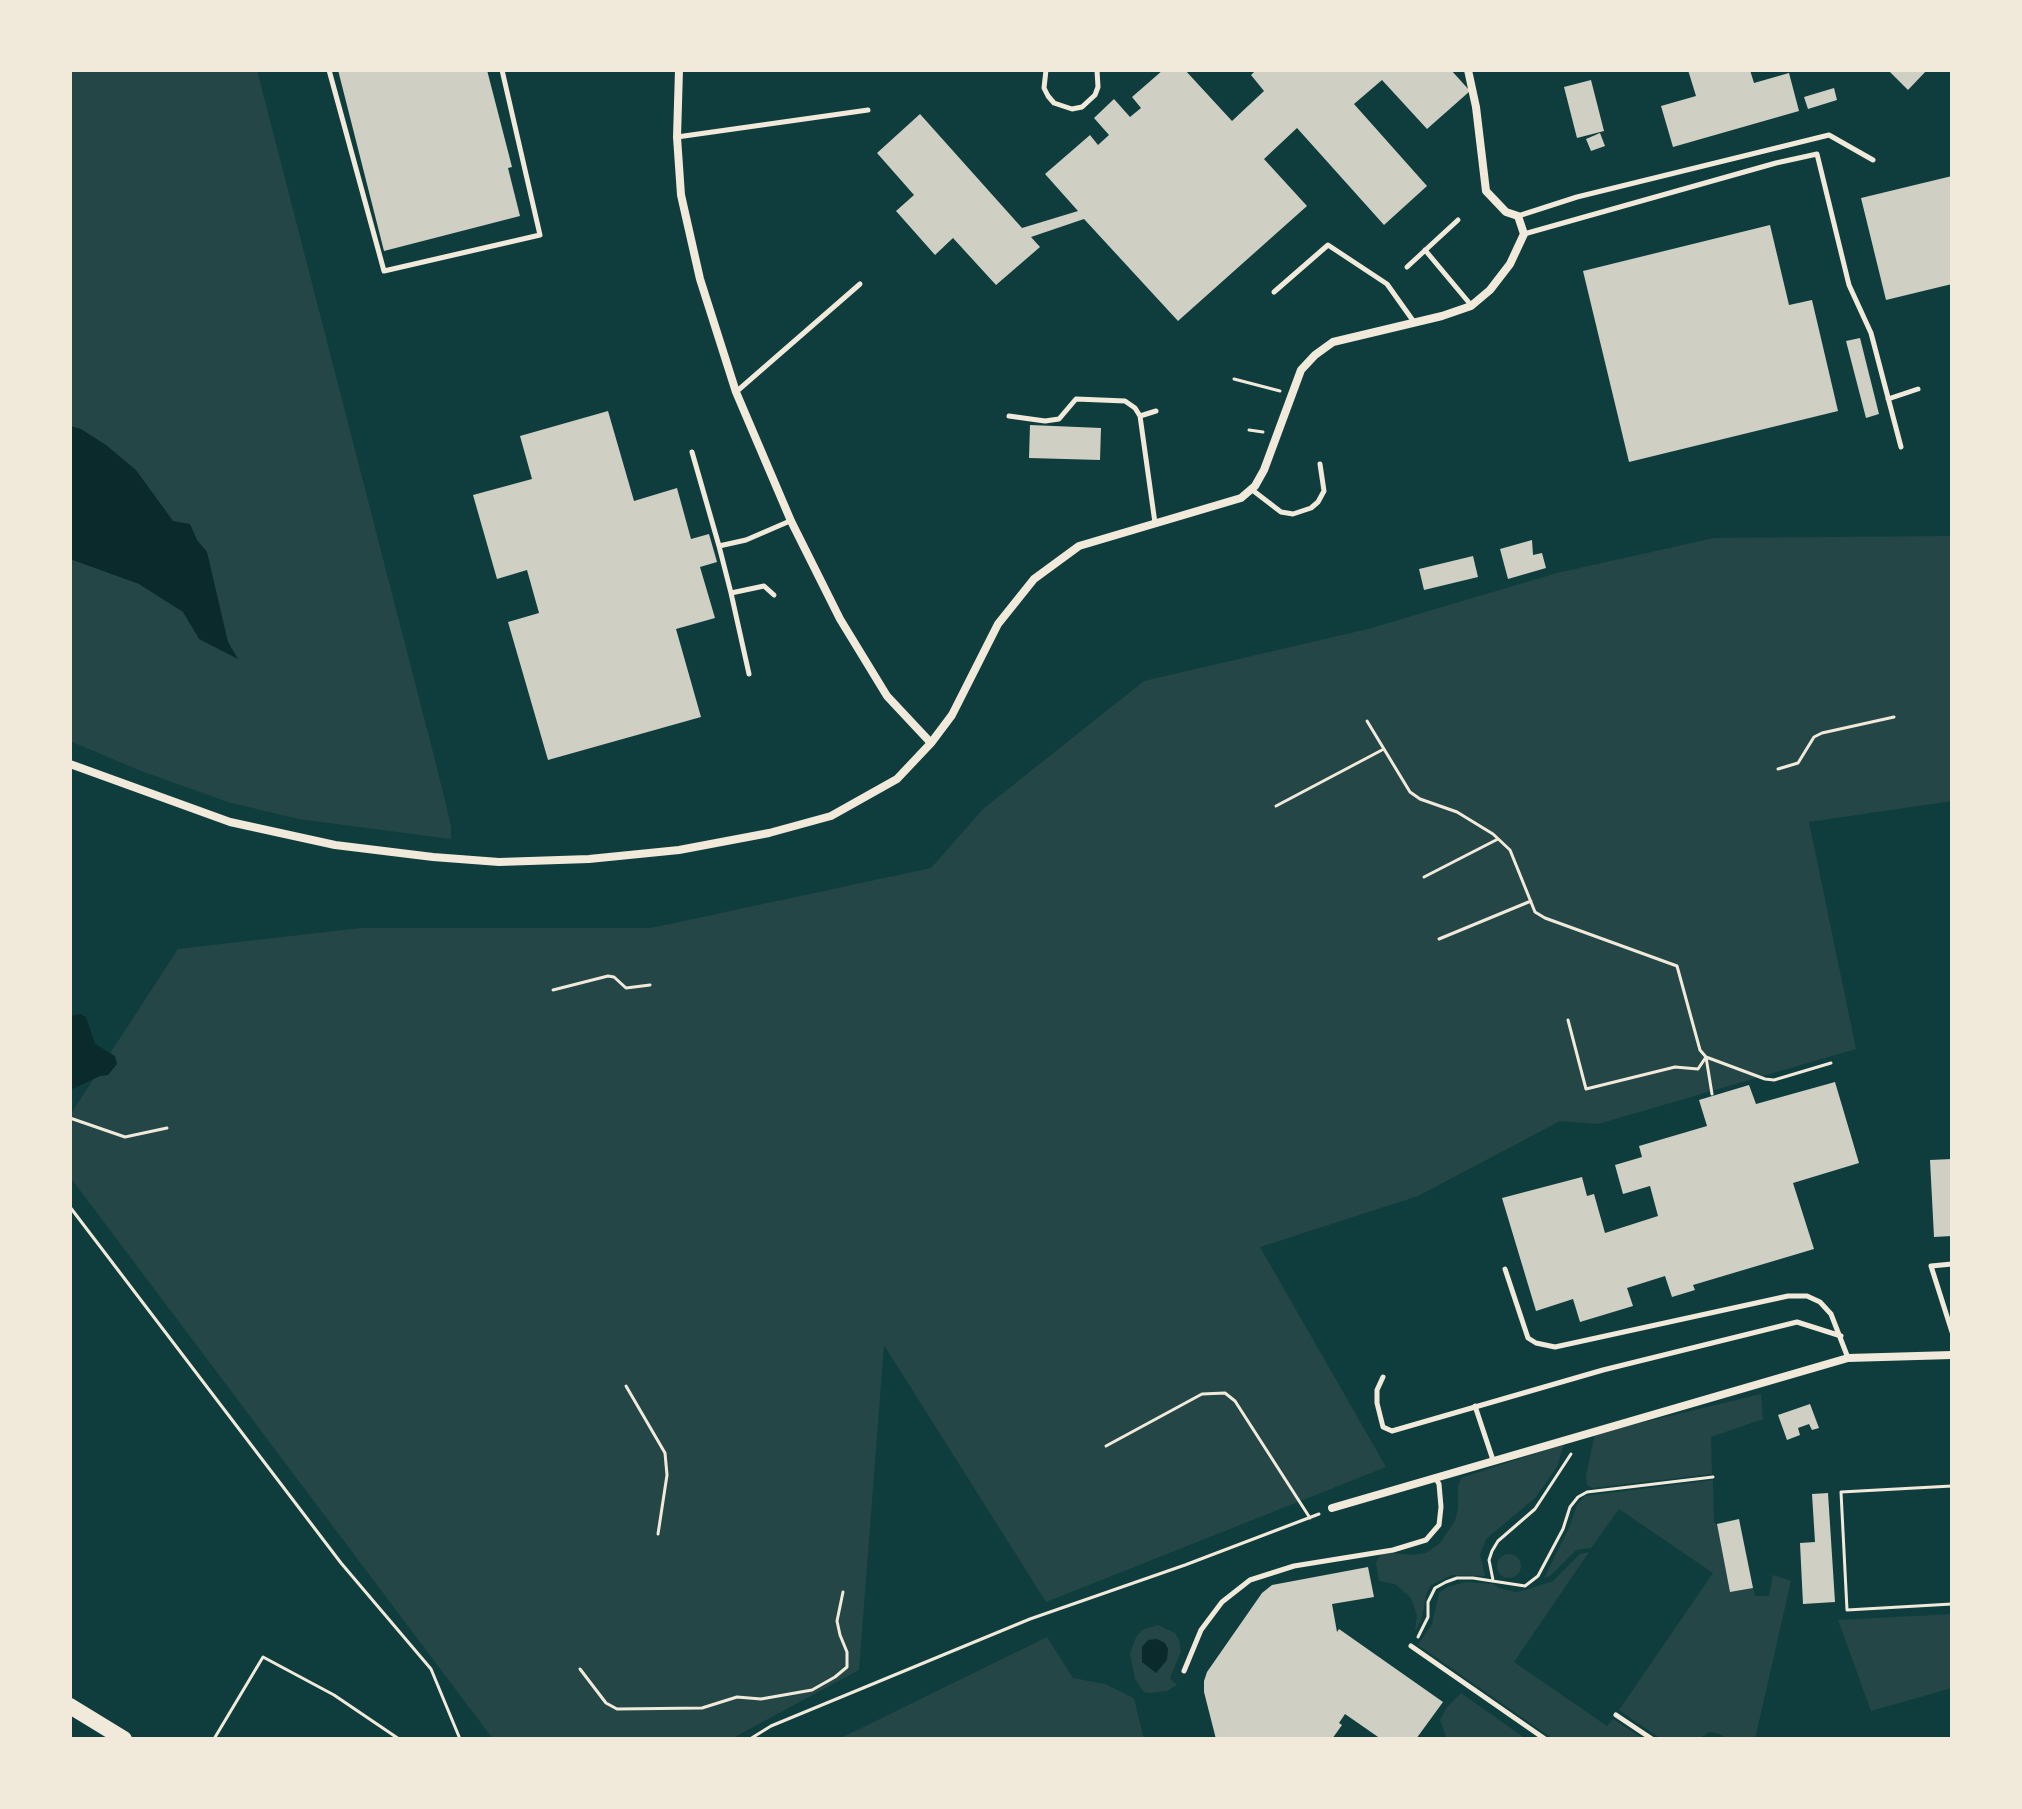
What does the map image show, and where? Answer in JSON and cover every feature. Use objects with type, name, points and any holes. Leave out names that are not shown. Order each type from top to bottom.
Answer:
[{"type":"highway","points":[[70,1706],[124,1739]]},
{"type":"street","points":[[679,70],[677,137],[681,195],[700,279],[736,392],[791,521],[840,619],[887,696],[931,743]]},
{"type":"street","points":[[70,764],[230,822],[335,845],[499,862],[589,859],[679,850],[769,833],[831,816],[897,779],[931,743],[952,715],[998,624],[1034,579],[1079,546],[1241,498],[1264,470],[1301,370],[1315,355],[1333,342],[1471,306],[1490,290],[1510,264],[1524,234],[1518,216],[1506,212],[1486,191],[1476,107],[1468,70]]},
{"type":"street","points":[[1332,1508],[1848,1358],[1952,1355]]},
{"type":"lane","points":[[329,70],[384,271],[540,235],[502,70]]},
{"type":"lane","points":[[1046,70],[1044,88],[1048,96],[1054,103],[1072,109],[1090,102],[1095,95],[1097,70]]},
{"type":"lane","points":[[677,137],[868,110]]},
{"type":"lane","points":[[1518,216],[1577,197],[1829,135],[1873,160]]},
{"type":"lane","points":[[1524,234],[1817,154],[1849,285],[1871,333],[1901,447]]},
{"type":"lane","points":[[1407,267],[1458,220]]},
{"type":"lane","points":[[1274,292],[1328,245],[1387,284],[1414,322]]},
{"type":"lane","points":[[1425,250],[1471,306]]},
{"type":"lane","points":[[736,392],[860,284]]},
{"type":"lane","points":[[1888,399],[1918,389]]},
{"type":"lane","points":[[1009,416],[1045,421],[1059,419],[1076,399],[1125,401],[1135,408],[1140,416],[1155,523]]},
{"type":"lane","points":[[1140,416],[1156,411]]},
{"type":"lane","points":[[692,452],[719,546],[749,674]]},
{"type":"lane","points":[[1251,489],[1281,512],[1293,514],[1311,508],[1324,491],[1320,464]]},
{"type":"lane","points":[[719,546],[746,540],[791,521]]},
{"type":"lane","points":[[731,593],[764,586],[774,595]]},
{"type":"lane","points":[[1952,1264],[1931,1266],[1952,1332]]},
{"type":"lane","points":[[1505,1269],[1528,1338],[1536,1343],[1555,1347],[1788,1296],[1807,1296],[1820,1302],[1831,1314],[1848,1358]]},
{"type":"lane","points":[[1383,1377],[1377,1397],[1382,1425],[1389,1431],[1603,1370],[1797,1322],[1841,1336]]},
{"type":"lane","points":[[1475,1406],[1493,1460]]},
{"type":"lane","points":[[1184,1671],[1201,1630],[1222,1602],[1250,1580],[1294,1566],[1393,1550],[1426,1540],[1439,1525],[1441,1507],[1439,1484],[1435,1478]]},
{"type":"lane","points":[[1411,1646],[1545,1739]]},
{"type":"lane","points":[[1616,1715],[1652,1739]]},
{"type":"path","points":[[1234,379],[1291,394]]},
{"type":"path","points":[[1778,769],[1798,763],[1814,737],[1822,733],[1894,717]]},
{"type":"path","points":[[1367,721],[1410,792],[1436,806],[1457,812],[1510,850],[1535,912],[1677,966],[1700,1050],[1706,1057],[1774,1080],[1831,1063]]},
{"type":"path","points":[[1276,806],[1384,749]]},
{"type":"path","points":[[1424,877],[1498,839]]},
{"type":"path","points":[[1439,939],[1531,901]]},
{"type":"path","points":[[553,990],[608,976],[614,977],[626,988],[650,985]]},
{"type":"path","points":[[1568,1020],[1586,1089],[1675,1067],[1698,1069],[1706,1057]]},
{"type":"path","points":[[1706,1057],[1712,1094]]},
{"type":"path","points":[[70,1118],[125,1137],[167,1128]]},
{"type":"path","points":[[70,1207],[341,1563],[431,1669],[460,1739]]},
{"type":"path","points":[[626,1386],[665,1453],[667,1475],[658,1534]]},
{"type":"path","points":[[1106,1446],[1202,1394],[1225,1393],[1235,1401],[1310,1518]]},
{"type":"path","points":[[1493,1580],[1489,1560],[1492,1551],[1498,1541],[1535,1509],[1551,1488],[1571,1455],[1577,1436]]},
{"type":"path","points":[[1411,1646],[1428,1617],[1428,1602],[1435,1588],[1457,1578],[1525,1586],[1538,1576],[1563,1529],[1570,1507],[1587,1492],[1713,1477]]},
{"type":"path","points":[[1952,1486],[1841,1492],[1847,1610],[1952,1604]]},
{"type":"path","points":[[750,1739],[771,1726],[1030,1619],[1185,1565],[1332,1508]]},
{"type":"path","points":[[580,1669],[606,1703],[617,1709],[702,1708],[737,1697],[771,1698],[812,1690],[847,1667],[847,1652],[837,1621],[843,1592]]},
{"type":"path","points":[[214,1739],[263,1657],[334,1695],[399,1739]]},
{"type":"shaded area","points":[[70,70],[257,70],[439,776],[451,826],[451,839],[298,819],[228,802],[141,771],[70,741]]},
{"type":"shaded area","points":[[70,426],[81,429],[106,445],[136,470],[173,521],[190,524],[207,552],[228,642],[238,659],[199,639],[183,612],[139,584],[70,559]]},
{"type":"shaded area","points":[[1952,536],[1952,801],[1809,822],[1856,1049],[1598,1124],[1560,1121],[1418,1196],[1260,1247],[1386,1467],[1046,1602],[884,1345],[859,1670],[731,1739],[493,1739],[70,1177],[70,1115],[178,949],[361,928],[651,928],[931,868],[983,809],[1144,681],[1368,629],[1557,573],[1714,538]]},
{"type":"shaded area","points":[[80,1014],[86,1017],[95,1044],[115,1056],[117,1064],[108,1075],[70,1090],[70,1016]]},
{"type":"shaded area","points":[[1761,1394],[1763,1419],[1711,1437],[1712,1474],[1592,1488],[1587,1485],[1586,1475],[1595,1434]]},
{"type":"shaded area","points":[[1564,1444],[1557,1467],[1535,1498],[1486,1539],[1480,1555],[1485,1576],[1452,1575],[1431,1585],[1415,1631],[1417,1616],[1411,1598],[1395,1584],[1379,1581],[1376,1563],[1382,1552],[1426,1553],[1440,1543],[1455,1521],[1461,1478]]},
{"type":"shaded area","points":[[1713,1480],[1714,1523],[1717,1524],[1730,1592],[1753,1588],[1755,1596],[1769,1596],[1773,1575],[1791,1581],[1755,1739],[1726,1739],[1709,1732],[1699,1739],[1661,1739],[1619,1710],[1713,1573],[1619,1509],[1591,1548],[1576,1550],[1550,1576],[1544,1578],[1577,1505],[1585,1496]]},
{"type":"shaded area","points":[[1589,1552],[1514,1662],[1607,1726],[1613,1719],[1644,1739],[1553,1739],[1418,1645],[1432,1624],[1439,1593],[1447,1587],[1465,1582],[1494,1584],[1516,1592],[1526,1590],[1553,1581],[1580,1554]]},
{"type":"shaded area","points":[[1509,1554],[1518,1557],[1521,1566],[1518,1575],[1509,1578],[1500,1575],[1497,1566],[1500,1557]]},
{"type":"shaded area","points":[[1952,1614],[1952,1688],[1871,1711],[1838,1620]]},
{"type":"shaded area","points":[[1158,1625],[1175,1633],[1179,1640],[1181,1651],[1170,1678],[1177,1685],[1167,1691],[1150,1693],[1144,1692],[1135,1679],[1130,1654],[1142,1630]]},
{"type":"shaded area","points":[[1047,1637],[1073,1678],[1105,1684],[1134,1698],[1144,1739],[839,1739]]},
{"type":"shaded area","points":[[1157,1639],[1165,1643],[1168,1649],[1167,1660],[1156,1673],[1142,1662],[1142,1647],[1148,1640]]},
{"type":"shaded area","points":[[1461,1693],[1526,1739],[1447,1739],[1440,1720],[1447,1707]]},
{"type":"building","points":[[338,70],[487,70],[512,167],[508,168],[520,216],[384,251]]},
{"type":"building","points":[[1163,70],[1185,70],[1232,121],[1264,91],[1251,75],[1256,70],[1451,70],[1470,91],[1427,129],[1382,80],[1354,104],[1427,186],[1384,225],[1297,128],[1264,159],[1307,206],[1178,321],[1084,219],[1031,237],[1040,247],[996,285],[953,238],[935,255],[896,211],[914,195],[877,153],[920,114],[1022,228],[1078,211],[1045,174],[1090,135],[1098,145],[1109,135],[1094,118],[1114,99],[1130,117],[1141,108],[1132,97]]},
{"type":"building","points":[[1688,70],[1750,70],[1754,83],[1789,73],[1799,111],[1673,147],[1661,106],[1696,96]]},
{"type":"building","points":[[1888,70],[1927,70],[1908,90]]},
{"type":"building","points":[[1591,80],[1604,131],[1577,138],[1564,87]]},
{"type":"building","points":[[1834,88],[1837,100],[1808,109],[1804,97]]},
{"type":"building","points":[[1600,133],[1605,146],[1591,151],[1586,139]]},
{"type":"building","points":[[1952,176],[1952,284],[1886,300],[1861,198]]},
{"type":"building","points":[[1770,225],[1789,305],[1812,300],[1838,411],[1629,462],[1583,271]]},
{"type":"building","points":[[1860,338],[1879,414],[1866,418],[1846,341]]},
{"type":"building","points":[[608,411],[634,501],[677,488],[691,539],[709,534],[717,562],[700,567],[715,618],[676,629],[701,717],[548,760],[508,622],[539,613],[527,570],[497,579],[473,495],[532,479],[520,436]]},
{"type":"building","points":[[1030,425],[1101,428],[1100,460],[1029,458]]},
{"type":"building","points":[[1532,540],[1533,555],[1542,553],[1546,568],[1508,579],[1500,549]]},
{"type":"building","points":[[1473,556],[1478,577],[1424,590],[1419,569]]},
{"type":"building","points":[[1835,1082],[1859,1163],[1793,1183],[1814,1249],[1693,1285],[1695,1290],[1672,1297],[1665,1276],[1627,1288],[1633,1306],[1580,1322],[1573,1299],[1536,1311],[1502,1198],[1582,1177],[1587,1196],[1594,1194],[1605,1233],[1658,1216],[1650,1186],[1623,1194],[1615,1165],[1642,1157],[1639,1146],[1707,1126],[1699,1100],[1749,1085],[1756,1104]]},
{"type":"building","points":[[1952,1159],[1952,1236],[1934,1237],[1930,1160]]},
{"type":"building","points":[[1810,1404],[1819,1428],[1812,1430],[1809,1424],[1798,1428],[1800,1435],[1787,1440],[1778,1415]]},
{"type":"building","points":[[1828,1493],[1835,1602],[1803,1604],[1800,1543],[1815,1542],[1812,1494]]},
{"type":"building","points":[[1739,1519],[1753,1588],[1730,1592],[1717,1524]]},
{"type":"building","points":[[1368,1567],[1374,1597],[1332,1604],[1337,1632],[1339,1629],[1443,1702],[1416,1739],[1381,1739],[1345,1714],[1339,1723],[1342,1725],[1332,1739],[1216,1739],[1204,1681],[1207,1672],[1262,1593],[1272,1585]]}]
